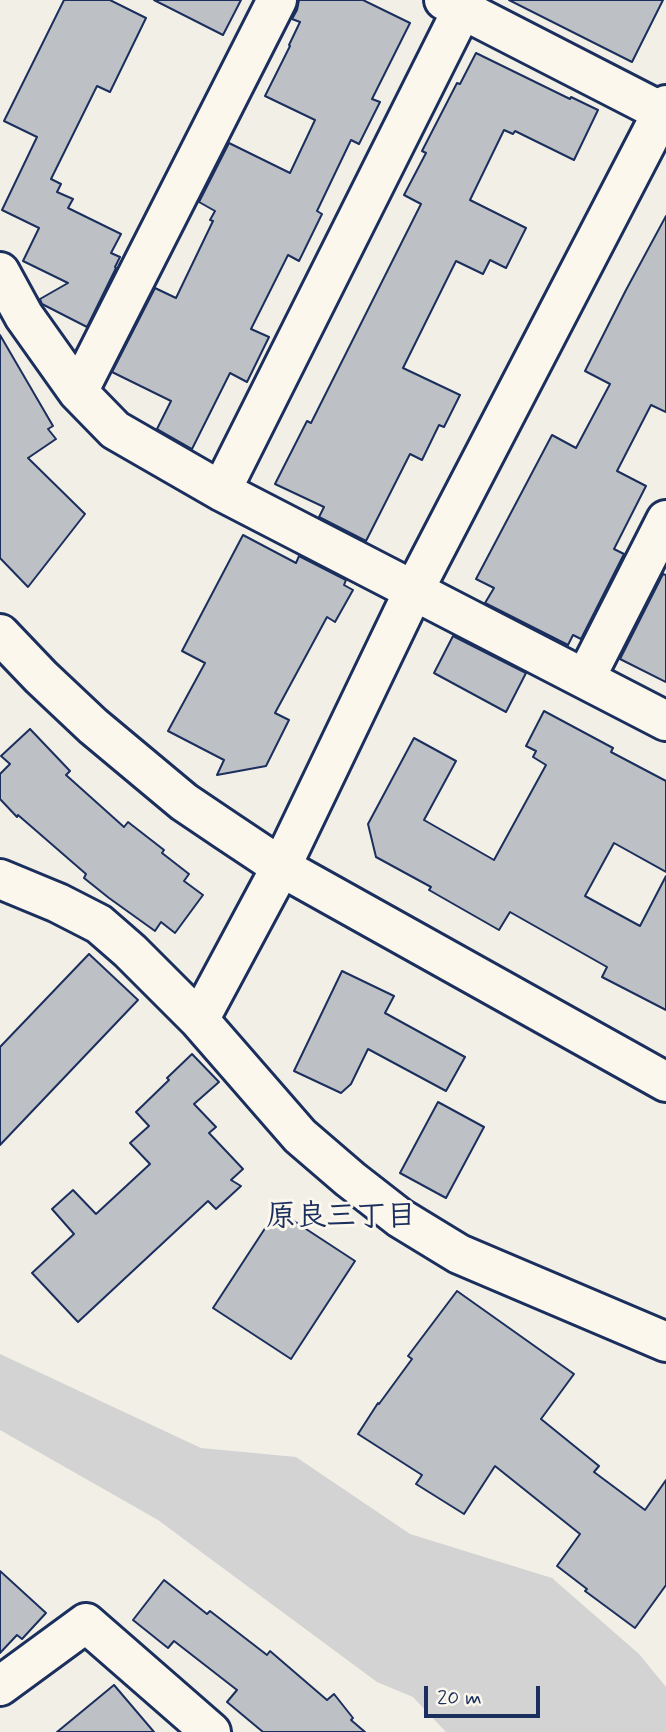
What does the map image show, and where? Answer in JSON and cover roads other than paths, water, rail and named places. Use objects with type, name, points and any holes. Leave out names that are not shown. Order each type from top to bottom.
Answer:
[{"type":"street","points":[[78,392],[277,0]]},
{"type":"street","points":[[199,1020],[281,867],[414,590],[665,110],[458,3],[221,491]]},
{"type":"street","points":[[0,272],[24,316],[78,392],[114,430],[221,491],[666,721]]},
{"type":"street","points":[[585,679],[666,520]]},
{"type":"street","points":[[0,634],[93,726],[184,802],[281,867],[666,1083]]},
{"type":"street","points":[[0,879],[99,923],[199,1020],[300,1136],[350,1180],[400,1218],[459,1254],[666,1342]]},
{"type":"street","points":[[0,1686],[86,1623],[211,1732]]},
{"type":"district","name":"原良三丁目","points":[[341,1219]]}]
